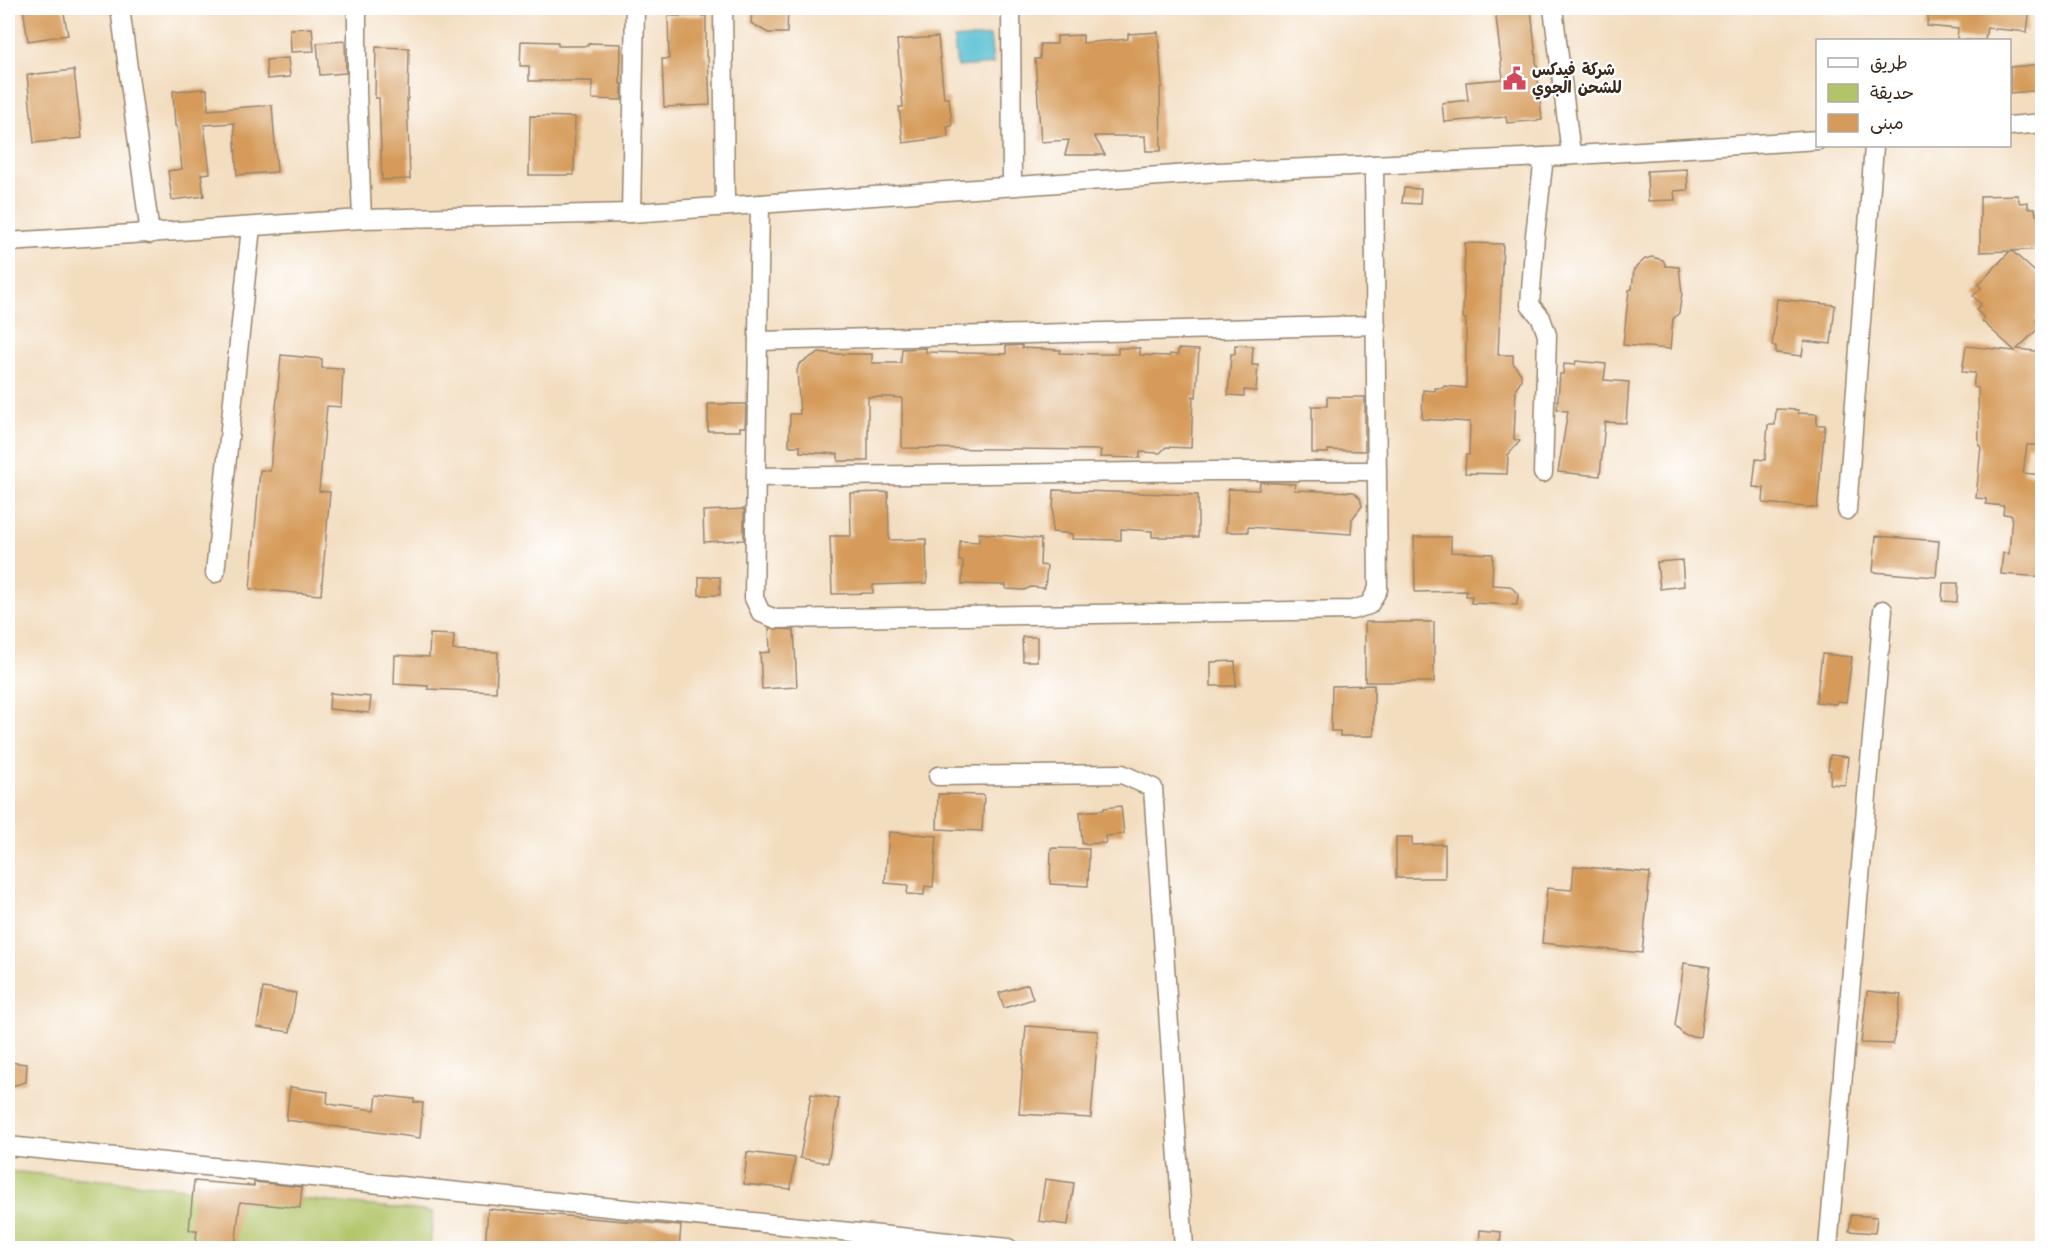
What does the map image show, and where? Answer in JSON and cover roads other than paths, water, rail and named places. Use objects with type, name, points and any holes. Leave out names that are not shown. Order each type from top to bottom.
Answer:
[{"type":"street","points":[[120,8],[150,234]]},
{"type":"street","points":[[357,8],[357,91],[362,219]]},
{"type":"street","points":[[631,213],[635,8]]},
{"type":"street","points":[[723,8],[725,206]]},
{"type":"street","points":[[1011,8],[1012,186]]},
{"type":"street","points":[[1553,8],[1571,154]]},
{"type":"street","points":[[2011,126],[2043,123]]},
{"type":"street","points":[[8,242],[362,219],[631,213],[1218,172],[1545,157],[1816,140]]},
{"type":"street","points":[[1847,510],[1874,147]]},
{"type":"street","points":[[1543,472],[1547,335],[1541,318],[1530,305],[1530,299],[1545,157]]},
{"type":"street","points":[[760,204],[754,598],[760,613],[776,619],[1352,610],[1369,605],[1378,589],[1374,165]]},
{"type":"street","points":[[215,573],[251,227]]},
{"type":"street","points":[[758,341],[1376,325]]},
{"type":"street","points":[[756,477],[1377,471]]},
{"type":"street","points":[[1828,1248],[1883,610]]},
{"type":"street","points":[[938,776],[1122,774],[1153,788],[1184,1248]]},
{"type":"street","points":[[8,1146],[1008,1248]]},
{"type":"water","points":[[990,36],[993,64],[957,67],[954,39]]},
{"type":"place","name":"شركة فيدكس للشحن الجوي","points":[[1514,78]]}]
